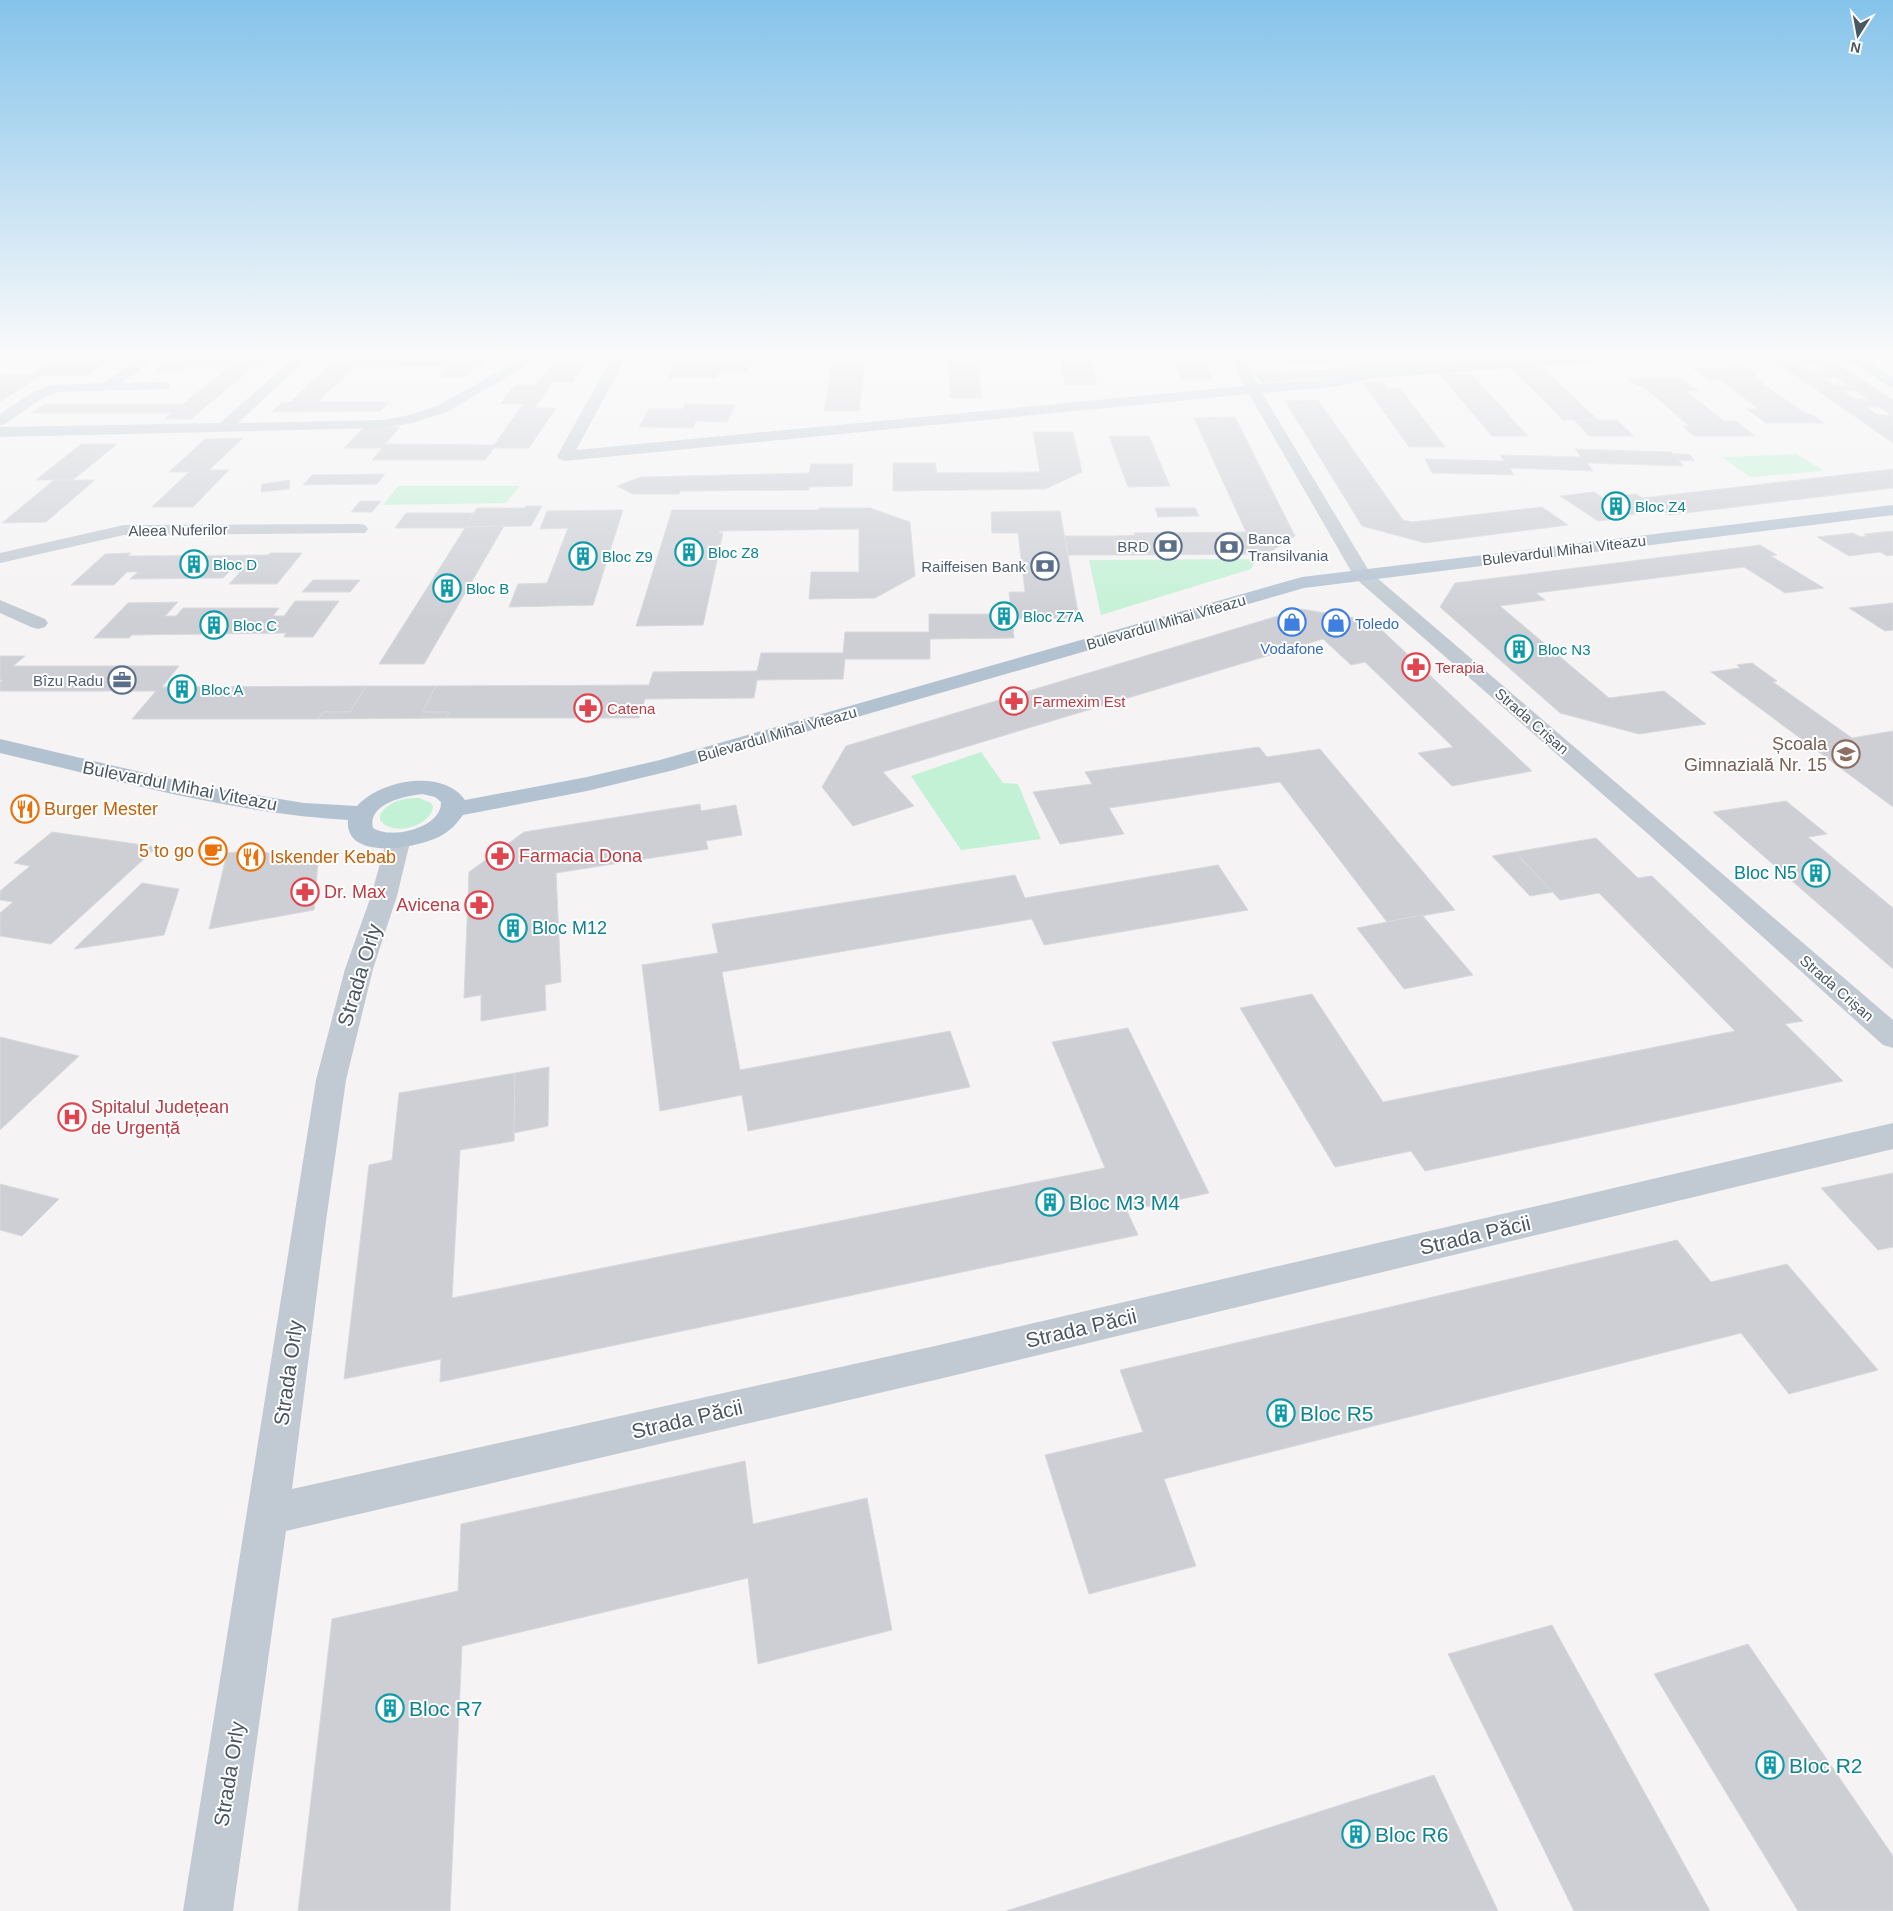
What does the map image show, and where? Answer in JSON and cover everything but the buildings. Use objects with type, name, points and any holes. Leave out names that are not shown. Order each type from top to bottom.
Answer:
[{"type":"main road","name":"Bulevardul Mihai Viteazu","points":[[454,809],[570,788],[666,765],[1302,583],[1362,574],[1893,510]]},
{"type":"main road","name":"Bulevardul Mihai Viteazu","points":[[0,746],[200,793],[304,810],[361,813]]},
{"type":"main road","points":[[422,787],[436,789],[446,794],[453,800],[454,809],[445,824],[436,830],[411,840],[398,842],[385,842],[364,835],[358,821],[361,813],[372,803],[387,794],[422,787]]},
{"type":"street","points":[[572,443],[565,456],[697,443]]},
{"type":"street","name":"Strada Crișan","points":[[1285,443],[1362,574],[1650,822],[1893,1037]]},
{"type":"street","name":"Aleea Nuferilor","points":[[1,558],[124,530],[359,528]]},
{"type":"street","points":[[0,606],[38,623]]},
{"type":"street","name":"Strada Orly","points":[[208,1911],[268,1515],[308,1221],[331,1080],[359,969],[384,896],[398,842]]},
{"type":"street","name":"Strada Păcii","points":[[268,1515],[983,1351],[1893,1136]]},
{"type":"green space","points":[[1797,454],[1824,471],[1750,477],[1722,457]]},
{"type":"green space","points":[[398,486],[520,486],[506,503],[383,505]]},
{"type":"green space","points":[[1257,559],[1251,569],[1101,615],[1089,560]]},
{"type":"green space","points":[[981,752],[1003,783],[1018,784],[1041,839],[961,850],[911,776]]},
{"type":"green space","points":[[419,798],[431,803],[433,807],[425,820],[418,824],[401,829],[386,825],[380,820],[383,810],[392,803]]},
{"type":"place","name":"Bloc Z4","points":[[1616,506]]},
{"type":"place","name":"BRD","points":[[1168,546]]},
{"type":"place","name":"Banca Transilvania","points":[[1229,547]]},
{"type":"place","name":"Bloc Z8","points":[[689,552]]},
{"type":"place","name":"Bloc Z9","points":[[583,556]]},
{"type":"place","name":"Bloc D","points":[[194,564]]},
{"type":"place","name":"Raiffeisen Bank","points":[[1045,566]]},
{"type":"place","name":"Bloc B","points":[[447,588]]},
{"type":"place","name":"Bloc Z7A","points":[[1004,616]]},
{"type":"place","name":"Vodafone","points":[[1292,622]]},
{"type":"place","name":"Toledo","points":[[1336,623]]},
{"type":"place","name":"Bloc C","points":[[214,625]]},
{"type":"place","name":"Bloc N3","points":[[1519,649]]},
{"type":"place","name":"Terapia","points":[[1416,667]]},
{"type":"place","name":"Bîzu Radu","points":[[122,680]]},
{"type":"place","name":"Bloc A","points":[[182,689]]},
{"type":"place","name":"Farmexim Est","points":[[1014,701]]},
{"type":"place","name":"Catena","points":[[588,708]]},
{"type":"place","name":"Școala Gimnazială Nr. 15","points":[[1846,754]]},
{"type":"place","name":"Burger Mester","points":[[25,809]]},
{"type":"place","name":"5 to go","points":[[213,851]]},
{"type":"place","name":"Farmacia Dona","points":[[500,856]]},
{"type":"place","name":"Iskender Kebab","points":[[251,857]]},
{"type":"place","name":"Bloc N5","points":[[1816,873]]},
{"type":"place","name":"Dr. Max","points":[[305,892]]},
{"type":"place","name":"Avicena","points":[[479,905]]},
{"type":"place","name":"Bloc M12","points":[[513,928]]},
{"type":"place","name":"Spitalul Județean de Urgență","points":[[72,1117]]},
{"type":"place","name":"Bloc M3 M4","points":[[1050,1202]]},
{"type":"place","name":"Bloc R5","points":[[1281,1413]]},
{"type":"place","name":"Bloc R7","points":[[390,1708]]},
{"type":"place","name":"Bloc R2","points":[[1770,1765]]},
{"type":"place","name":"Bloc R6","points":[[1356,1834]]}]
